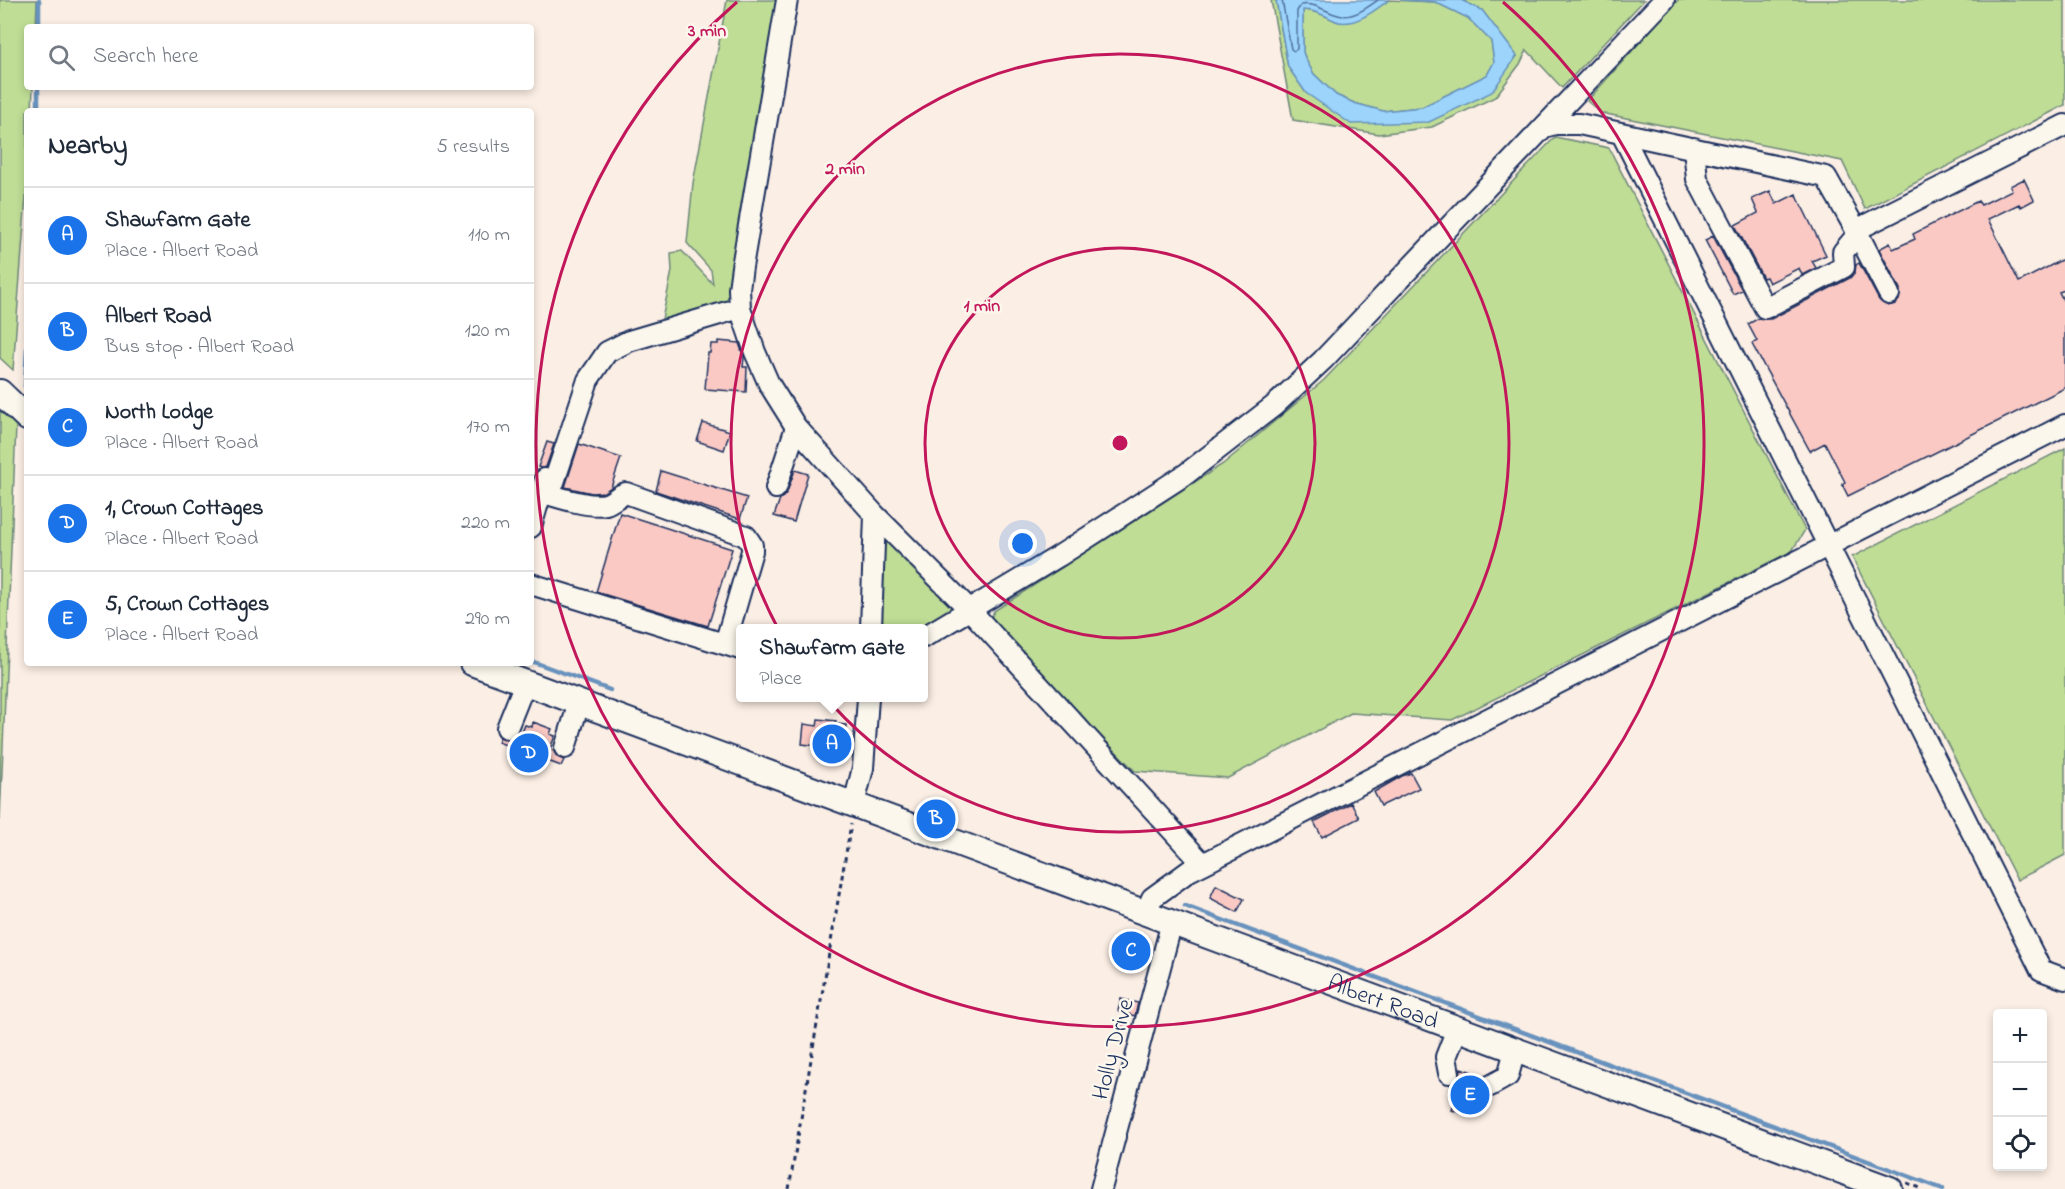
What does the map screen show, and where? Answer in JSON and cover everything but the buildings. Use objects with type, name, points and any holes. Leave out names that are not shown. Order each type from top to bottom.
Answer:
[{"type":"main road","points":[[0,392],[24,415]]},
{"type":"main road","name":"Albert Road","points":[[480,666],[1890,1189]]},
{"type":"lane","points":[[787,0],[739,283],[740,308],[754,352],[769,384],[796,427],[875,515],[970,610],[1203,864]]},
{"type":"lane","points":[[928,635],[1186,474],[1275,405],[1323,360],[1664,0]]},
{"type":"lane","points":[[1544,128],[1555,124],[1572,124],[1826,177],[1889,294]]},
{"type":"lane","points":[[1694,148],[1697,179],[1765,308],[1844,267],[1843,252],[1857,232],[2064,128]]},
{"type":"lane","points":[[1622,134],[2041,970],[2065,979]]},
{"type":"lane","points":[[539,482],[555,482],[588,380],[607,352],[629,341],[740,308]]},
{"type":"lane","points":[[1146,912],[1152,898],[1189,871],[2065,425]]},
{"type":"lane","points":[[776,488],[796,427]]},
{"type":"lane","points":[[534,510],[539,482]]},
{"type":"lane","points":[[539,482],[598,505],[609,504],[617,496],[626,492],[746,536],[752,545],[752,551],[737,624]]},
{"type":"lane","points":[[871,624],[875,515]]},
{"type":"lane","points":[[534,585],[733,646],[736,631]]},
{"type":"lane","points":[[507,728],[525,683]]},
{"type":"lane","points":[[854,804],[863,768],[868,702]]},
{"type":"lane","points":[[565,748],[579,703]]},
{"type":"lane","name":"Holly Drive","points":[[1101,1189],[1172,922]]},
{"type":"lane","points":[[1449,1073],[1446,1057],[1457,1029]]},
{"type":"lane","points":[[1490,1086],[1508,1076],[1515,1050]]},
{"type":"path","points":[[789,1189],[854,804]]},
{"type":"green space","points":[[0,0],[37,0],[36,24],[24,24],[24,90],[33,90],[32,108],[24,108],[24,223],[13,370],[0,358]]},
{"type":"green space","points":[[727,0],[784,0],[732,307],[660,329],[672,271],[671,253],[682,251],[713,284],[711,270],[687,243],[693,183]]},
{"type":"green space","points":[[1271,0],[1276,0],[1288,67],[1306,93],[1429,122],[1517,56],[1482,10],[1461,0],[1644,0],[1562,88],[1527,50],[1520,64],[1495,97],[1432,127],[1379,134],[1293,120]]},
{"type":"green space","points":[[1389,0],[1435,2],[1468,18],[1491,41],[1494,62],[1487,75],[1422,107],[1383,111],[1336,95],[1314,74],[1306,60],[1303,52],[1303,10],[1316,12],[1336,21],[1350,22]]},
{"type":"green space","points":[[1678,0],[2065,0],[2065,105],[1865,209],[1842,161],[1601,113],[1587,101]]},
{"type":"green space","points":[[1555,137],[1609,148],[1805,530],[1792,551],[1452,720],[1351,713],[1228,778],[1135,771],[989,622],[994,611],[1223,464],[1324,380]]},
{"type":"green space","points":[[0,409],[16,426],[0,820]]},
{"type":"green space","points":[[2065,448],[2065,855],[2017,880],[1852,557]]},
{"type":"green space","points":[[884,536],[956,608],[926,624],[876,624]]},
{"type":"water","points":[[1276,0],[1389,0],[1364,17],[1343,23],[1316,12],[1303,10],[1303,52],[1314,74],[1336,95],[1383,111],[1422,107],[1487,75],[1494,62],[1491,41],[1468,18],[1435,2],[1401,0],[1461,0],[1482,10],[1517,56],[1492,92],[1429,122],[1351,124],[1306,93],[1288,67]]},
{"type":"waterway","points":[[39,0],[39,24]]},
{"type":"waterway","points":[[38,90],[38,108]]},
{"type":"waterway","points":[[534,662],[610,690]]},
{"type":"waterway","points":[[1185,906],[1943,1189]]},
{"type":"place","name":"Shawfarm Gate","points":[[832,744]]},
{"type":"place","name":"1, Crown Cottages","points":[[529,753]]},
{"type":"place","name":"Albert Road","points":[[936,819]]},
{"type":"place","name":"North Lodge","points":[[1131,951]]},
{"type":"place","name":"5, Crown Cottages","points":[[1470,1095]]}]
